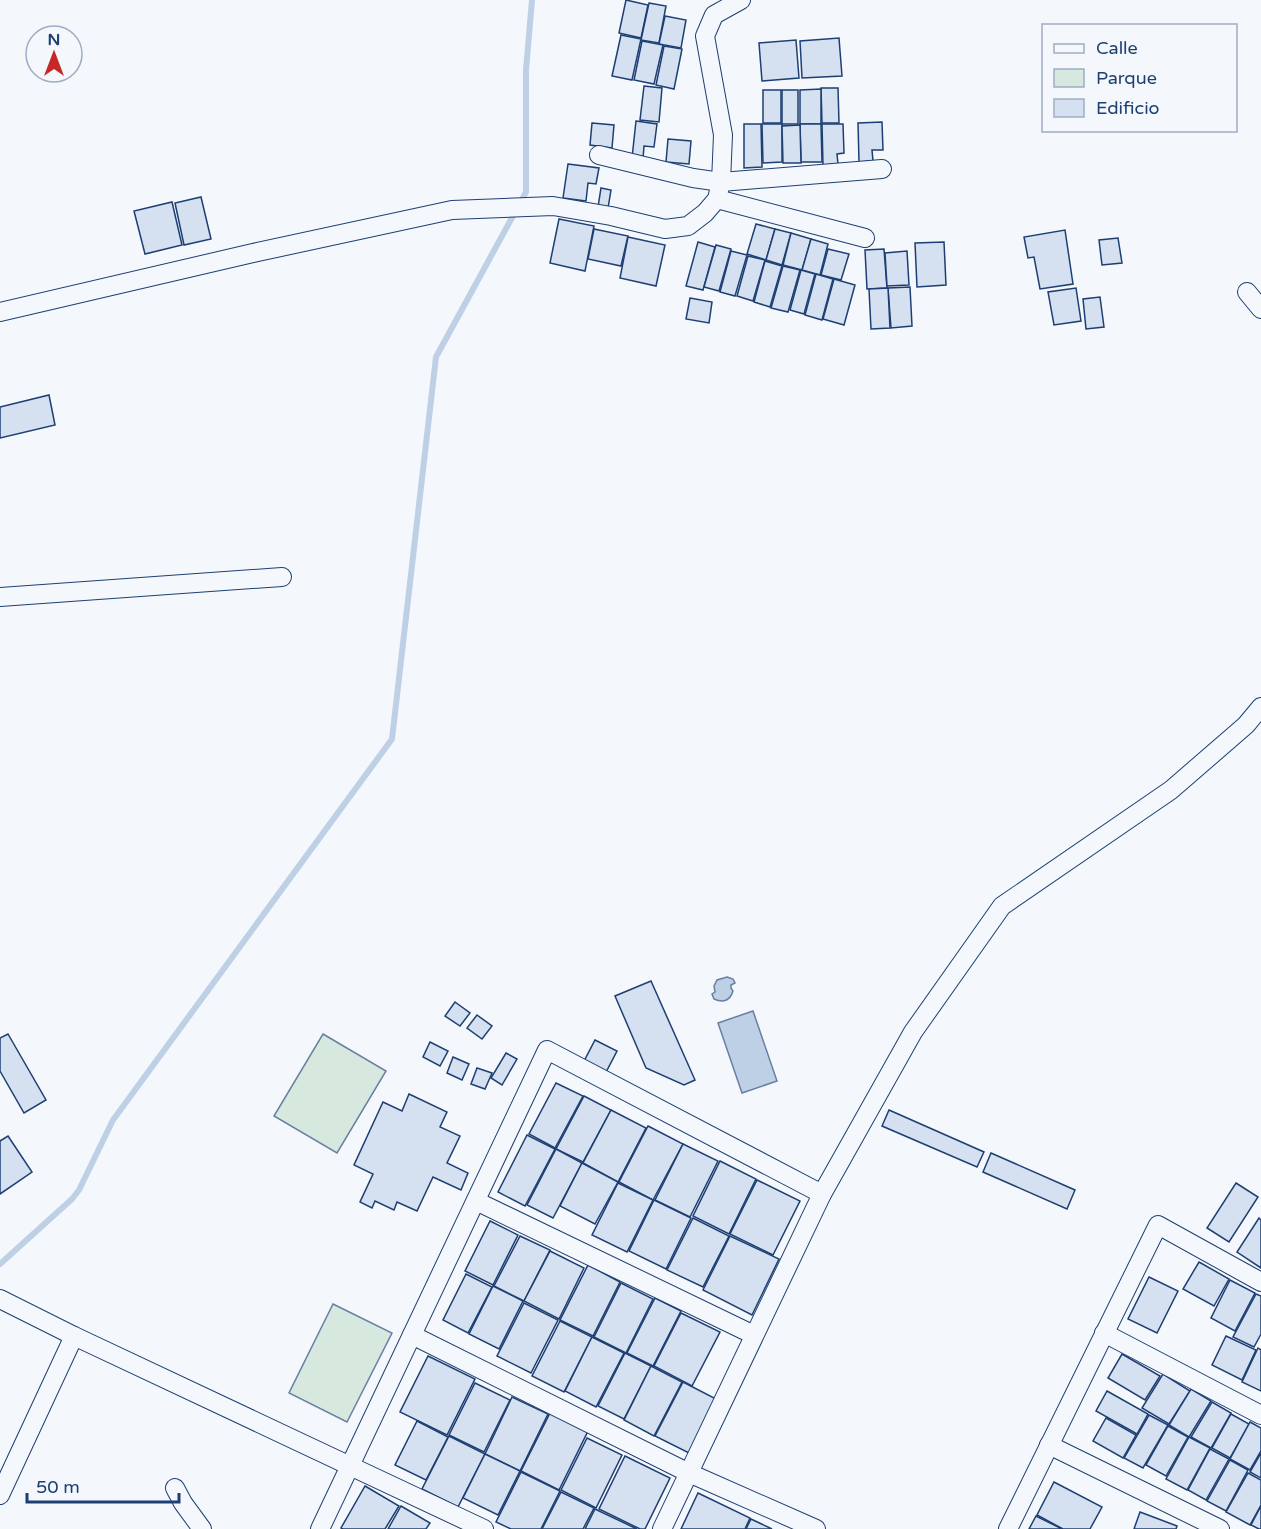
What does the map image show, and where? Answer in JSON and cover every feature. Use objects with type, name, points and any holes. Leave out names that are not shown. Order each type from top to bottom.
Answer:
[{"type":"street","points":[[0,312],[253,253],[452,210],[553,206],[611,216],[665,229],[688,226],[705,213],[719,190],[723,135],[705,36],[714,15],[741,0]]},
{"type":"street","points":[[599,155],[693,178],[719,190],[865,238]]},
{"type":"street","points":[[719,190],[882,170]]},
{"type":"street","points":[[1247,292],[1261,309]]},
{"type":"street","points":[[0,597],[282,577]]},
{"type":"street","points":[[662,1529],[822,1194],[913,1032],[1002,906],[1171,790],[1246,725],[1261,707]]},
{"type":"street","points":[[321,1529],[547,1050],[822,1194]]},
{"type":"street","points":[[476,1201],[754,1335]]},
{"type":"street","points":[[1008,1529],[1158,1225],[1261,1282]]},
{"type":"street","points":[[0,1299],[484,1529]]},
{"type":"street","points":[[1104,1333],[1261,1415]]},
{"type":"street","points":[[412,1335],[689,1473],[816,1529]]},
{"type":"street","points":[[0,1495],[74,1336]]},
{"type":"street","points":[[1049,1444],[1220,1529]]},
{"type":"street","points":[[174,1488],[202,1529]]},
{"type":"green space","points":[[323,1034],[386,1071],[337,1153],[274,1116]]},
{"type":"green space","points":[[333,1304],[392,1333],[347,1422],[289,1393]]},
{"type":"water","points":[[727,977],[733,979],[735,983],[731,985],[732,994],[726,1000],[714,999],[712,994],[715,992],[714,986],[717,980]]},
{"type":"water","points":[[753,1011],[777,1081],[742,1093],[718,1023]]},
{"type":"building","points":[[626,0],[648,5],[641,38],[619,33]]},
{"type":"building","points":[[649,3],[666,6],[659,43],[641,40]]},
{"type":"building","points":[[665,16],[686,20],[681,48],[659,44]]},
{"type":"building","points":[[621,35],[641,39],[632,80],[612,76]]},
{"type":"building","points":[[839,38],[842,76],[802,78],[800,41]]},
{"type":"building","points":[[796,40],[799,78],[762,81],[759,43]]},
{"type":"building","points":[[642,41],[663,45],[654,84],[634,80]]},
{"type":"building","points":[[664,46],[682,49],[674,89],[656,85]]},
{"type":"building","points":[[644,86],[662,88],[659,122],[640,120]]},
{"type":"building","points":[[821,88],[838,88],[839,123],[822,123]]},
{"type":"building","points":[[821,89],[821,124],[800,124],[800,90]]},
{"type":"building","points":[[763,90],[781,90],[781,123],[763,123]]},
{"type":"building","points":[[782,90],[798,90],[798,124],[782,124]]},
{"type":"building","points":[[636,121],[657,124],[654,147],[644,146],[643,159],[632,158]]},
{"type":"building","points":[[882,122],[883,150],[872,150],[873,161],[859,162],[858,123]]},
{"type":"building","points":[[592,123],[614,125],[612,148],[590,145]]},
{"type":"building","points":[[744,124],[761,124],[762,167],[744,168]]},
{"type":"building","points":[[762,124],[782,124],[782,162],[763,163]]},
{"type":"building","points":[[800,124],[821,124],[822,162],[801,162]]},
{"type":"building","points":[[822,124],[843,124],[844,153],[837,154],[838,164],[823,165]]},
{"type":"building","points":[[800,125],[801,163],[783,163],[782,126]]},
{"type":"building","points":[[668,139],[691,141],[689,164],[666,162]]},
{"type":"building","points":[[568,164],[599,168],[596,184],[588,183],[586,201],[563,198]]},
{"type":"building","points":[[601,188],[611,190],[608,208],[598,207]]},
{"type":"building","points":[[201,197],[211,239],[184,245],[175,203]]},
{"type":"building","points":[[172,202],[182,245],[145,254],[134,211]]},
{"type":"building","points":[[559,219],[594,226],[585,271],[550,263]]},
{"type":"building","points":[[756,224],[775,229],[766,260],[747,254]]},
{"type":"building","points":[[594,229],[628,236],[621,266],[588,259]]},
{"type":"building","points":[[775,229],[791,233],[782,265],[766,260]]},
{"type":"building","points":[[1065,230],[1073,284],[1040,289],[1034,257],[1028,258],[1024,237]]},
{"type":"building","points":[[791,233],[811,239],[802,270],[783,265]]},
{"type":"building","points":[[628,237],[665,245],[656,286],[620,278]]},
{"type":"building","points":[[1118,238],[1122,263],[1102,265],[1099,240]]},
{"type":"building","points":[[811,239],[828,244],[820,275],[802,270]]},
{"type":"building","points":[[698,242],[715,247],[703,290],[686,286]]},
{"type":"building","points":[[944,242],[946,285],[917,287],[915,243]]},
{"type":"building","points":[[716,245],[731,249],[719,291],[704,287]]},
{"type":"building","points":[[828,249],[849,254],[841,280],[821,275]]},
{"type":"building","points":[[884,249],[887,288],[867,289],[865,250]]},
{"type":"building","points":[[731,251],[747,255],[735,296],[720,292]]},
{"type":"building","points":[[907,251],[909,285],[887,286],[885,253]]},
{"type":"building","points":[[748,256],[765,260],[753,301],[737,296]]},
{"type":"building","points":[[765,261],[782,266],[770,307],[754,302]]},
{"type":"building","points":[[783,266],[800,270],[788,312],[771,308]]},
{"type":"building","points":[[801,270],[815,274],[804,314],[790,310]]},
{"type":"building","points":[[816,274],[833,279],[822,320],[805,315]]},
{"type":"building","points":[[834,279],[855,285],[844,325],[823,319]]},
{"type":"building","points":[[910,287],[912,326],[891,328],[888,288]]},
{"type":"building","points":[[888,288],[890,328],[871,329],[869,289]]},
{"type":"building","points":[[1076,288],[1081,321],[1054,325],[1048,292]]},
{"type":"building","points":[[1100,297],[1104,327],[1086,329],[1083,299]]},
{"type":"building","points":[[690,298],[712,302],[709,323],[686,319]]},
{"type":"building","points":[[49,395],[55,425],[0,438],[0,407]]},
{"type":"building","points":[[651,981],[695,1080],[684,1085],[646,1068],[615,996]]},
{"type":"building","points":[[455,1002],[470,1013],[460,1026],[445,1016]]},
{"type":"building","points":[[477,1015],[492,1026],[482,1039],[467,1028]]},
{"type":"building","points":[[8,1034],[46,1100],[24,1113],[0,1071],[0,1038]]},
{"type":"building","points":[[595,1040],[617,1051],[604,1076],[582,1065]]},
{"type":"building","points":[[430,1042],[448,1051],[440,1066],[423,1057]]},
{"type":"building","points":[[506,1053],[517,1059],[502,1085],[491,1078]]},
{"type":"building","points":[[453,1057],[469,1064],[462,1080],[447,1073]]},
{"type":"building","points":[[477,1068],[492,1073],[485,1089],[471,1084]]},
{"type":"building","points":[[556,1083],[583,1096],[555,1148],[529,1134]]},
{"type":"building","points":[[409,1094],[447,1112],[440,1127],[460,1136],[447,1163],[468,1173],[461,1190],[433,1177],[417,1211],[397,1202],[394,1210],[375,1201],[372,1208],[360,1202],[373,1174],[354,1165],[383,1102],[402,1111]]},
{"type":"building","points":[[584,1096],[611,1110],[583,1162],[556,1149]]},
{"type":"building","points":[[611,1110],[646,1128],[618,1182],[583,1163]]},
{"type":"building","points":[[889,1110],[984,1152],[977,1167],[882,1126]]},
{"type":"building","points":[[648,1126],[683,1144],[653,1200],[619,1182]]},
{"type":"building","points":[[527,1135],[555,1149],[525,1206],[498,1192]]},
{"type":"building","points":[[8,1136],[32,1172],[0,1194],[0,1141]]},
{"type":"building","points":[[683,1144],[718,1161],[690,1217],[655,1200]]},
{"type":"building","points":[[556,1149],[582,1163],[553,1218],[527,1205]]},
{"type":"building","points":[[991,1153],[1075,1190],[1067,1209],[983,1172]]},
{"type":"building","points":[[720,1161],[756,1179],[729,1234],[693,1216]]},
{"type":"building","points":[[582,1163],[618,1182],[595,1224],[560,1206]]},
{"type":"building","points":[[757,1180],[800,1201],[773,1255],[730,1234]]},
{"type":"building","points":[[618,1183],[653,1200],[627,1252],[592,1235]]},
{"type":"building","points":[[1236,1183],[1258,1197],[1229,1242],[1207,1228]]},
{"type":"building","points":[[654,1200],[691,1218],[666,1269],[629,1251]]},
{"type":"building","points":[[693,1218],[729,1236],[703,1287],[667,1270]]},
{"type":"building","points":[[1259,1218],[1261,1220],[1261,1268],[1237,1252]]},
{"type":"building","points":[[490,1221],[518,1235],[493,1285],[465,1271]]},
{"type":"building","points":[[520,1236],[550,1250],[524,1301],[494,1286]]},
{"type":"building","points":[[730,1236],[779,1259],[752,1315],[703,1290]]},
{"type":"building","points":[[550,1251],[584,1268],[559,1319],[524,1301]]},
{"type":"building","points":[[1199,1262],[1229,1279],[1214,1306],[1183,1289]]},
{"type":"building","points":[[588,1265],[620,1282],[593,1336],[560,1320]]},
{"type":"building","points":[[466,1274],[492,1287],[468,1333],[443,1320]]},
{"type":"building","points":[[1149,1277],[1178,1291],[1157,1333],[1128,1319]]},
{"type":"building","points":[[1230,1280],[1255,1293],[1235,1331],[1211,1318]]},
{"type":"building","points":[[621,1283],[653,1299],[626,1353],[594,1337]]},
{"type":"building","points":[[493,1286],[523,1301],[499,1349],[469,1334]]},
{"type":"building","points":[[1256,1294],[1261,1296],[1261,1334],[1254,1347],[1233,1337]]},
{"type":"building","points":[[655,1298],[681,1311],[653,1366],[627,1353]]},
{"type":"building","points":[[524,1303],[558,1320],[531,1373],[497,1356]]},
{"type":"building","points":[[681,1313],[720,1332],[692,1386],[654,1366]]},
{"type":"building","points":[[560,1321],[592,1337],[564,1392],[532,1376]]},
{"type":"building","points":[[1226,1336],[1256,1350],[1242,1380],[1212,1365]]},
{"type":"building","points":[[592,1337],[624,1353],[596,1407],[565,1391]]},
{"type":"building","points":[[1258,1348],[1261,1350],[1261,1391],[1242,1382]]},
{"type":"building","points":[[625,1353],[651,1366],[624,1419],[598,1406]]},
{"type":"building","points":[[1122,1354],[1160,1376],[1145,1400],[1108,1378]]},
{"type":"building","points":[[428,1356],[475,1379],[447,1435],[400,1412]]},
{"type":"building","points":[[651,1366],[682,1382],[654,1436],[624,1420]]},
{"type":"building","points":[[1163,1374],[1190,1391],[1169,1424],[1142,1408]]},
{"type":"building","points":[[683,1382],[718,1400],[691,1454],[655,1436]]},
{"type":"building","points":[[475,1383],[510,1400],[484,1452],[449,1435]]},
{"type":"building","points":[[1191,1389],[1211,1401],[1189,1437],[1169,1425]]},
{"type":"building","points":[[1107,1391],[1148,1414],[1137,1434],[1096,1411]]},
{"type":"building","points":[[512,1397],[548,1414],[520,1471],[485,1454]]},
{"type":"building","points":[[1212,1402],[1231,1413],[1211,1448],[1191,1437]]},
{"type":"building","points":[[550,1413],[588,1431],[559,1490],[521,1471]]},
{"type":"building","points":[[1231,1414],[1249,1424],[1230,1458],[1212,1448]]},
{"type":"building","points":[[1149,1415],[1168,1425],[1143,1468],[1124,1458]]},
{"type":"building","points":[[1106,1418],[1136,1435],[1123,1458],[1093,1441]]},
{"type":"building","points":[[417,1421],[448,1437],[426,1480],[395,1465]]},
{"type":"building","points":[[1250,1422],[1261,1428],[1261,1451],[1250,1470],[1230,1459]]},
{"type":"building","points":[[1168,1426],[1188,1437],[1166,1476],[1146,1465]]},
{"type":"building","points":[[449,1436],[485,1454],[458,1507],[422,1489]]},
{"type":"building","points":[[1189,1437],[1210,1448],[1187,1490],[1166,1479]]},
{"type":"building","points":[[587,1438],[622,1455],[596,1508],[561,1490]]},
{"type":"building","points":[[1210,1449],[1229,1459],[1206,1500],[1188,1490]]},
{"type":"building","points":[[1261,1453],[1261,1478],[1250,1472]]},
{"type":"building","points":[[485,1454],[520,1471],[498,1515],[463,1498]]},
{"type":"building","points":[[625,1456],[670,1478],[645,1529],[640,1529],[599,1509]]},
{"type":"building","points":[[1230,1460],[1248,1470],[1226,1511],[1207,1501]]},
{"type":"building","points":[[521,1472],[560,1491],[541,1529],[511,1529],[496,1522]]},
{"type":"building","points":[[1248,1473],[1261,1480],[1261,1505],[1250,1525],[1226,1512]]},
{"type":"building","points":[[1054,1482],[1102,1507],[1090,1529],[1063,1529],[1037,1515]]},
{"type":"building","points":[[365,1486],[399,1506],[385,1529],[341,1528]]},
{"type":"building","points":[[561,1492],[594,1508],[583,1529],[542,1529]]},
{"type":"building","points":[[698,1493],[750,1518],[745,1529],[681,1529]]},
{"type":"building","points":[[401,1506],[430,1523],[426,1529],[388,1529]]},
{"type":"building","points":[[1261,1506],[1261,1529],[1259,1529],[1251,1525]]},
{"type":"building","points":[[595,1509],[637,1529],[585,1529]]},
{"type":"building","points":[[1140,1512],[1177,1526],[1176,1529],[1134,1529]]},
{"type":"building","points":[[1036,1516],[1062,1529],[1029,1529]]},
{"type":"building","points":[[751,1519],[772,1529],[746,1529]]},
{"type":"waterway","points":[[0,1264],[79,1190],[113,1120],[392,739],[436,357],[526,192],[526,70],[532,0]]}]
